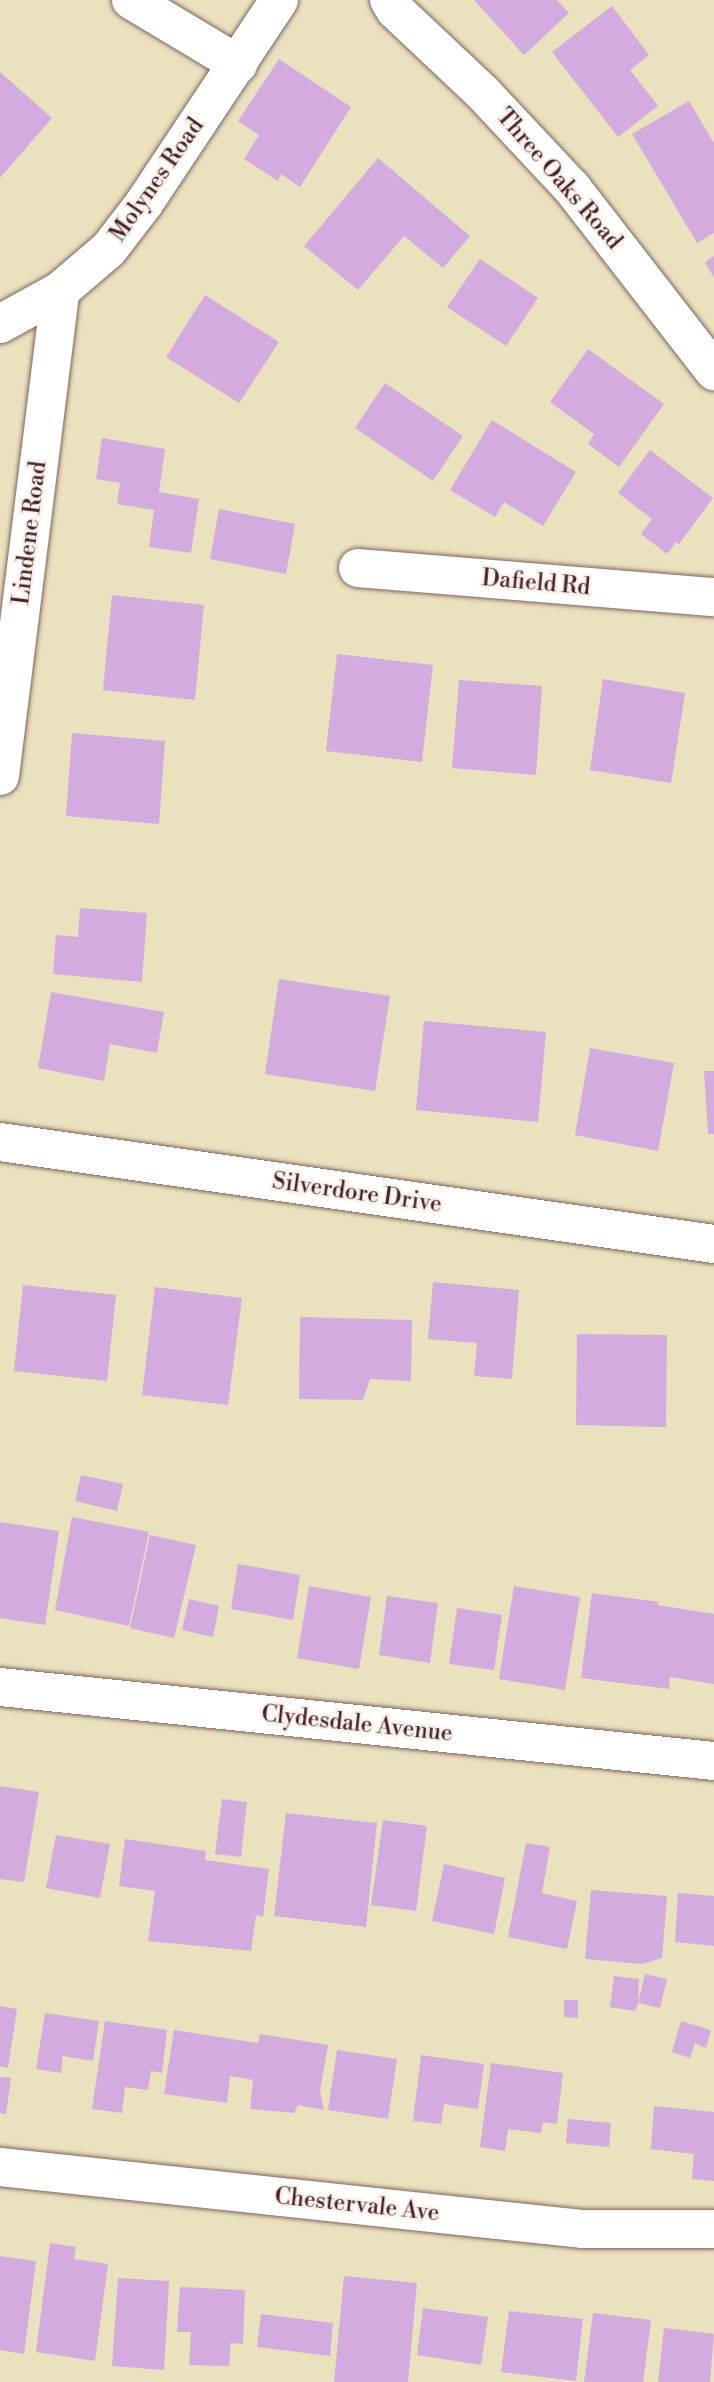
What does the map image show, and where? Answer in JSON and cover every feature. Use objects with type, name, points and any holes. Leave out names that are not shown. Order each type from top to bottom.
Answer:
[{"type":"street","points":[[131,0],[238,64]]},
{"type":"street","name":"Molynes Road","points":[[0,324],[60,291],[109,249],[128,226],[279,0]]},
{"type":"street","name":"Three Oaks Road","points":[[389,0],[395,10],[483,93],[572,188],[651,286],[714,371]]},
{"type":"street","name":"Lindene Road","points":[[0,776],[60,291]]},
{"type":"street","name":"Dafield Rd","points":[[358,568],[714,597]]},
{"type":"street","name":"Silverdore Drive","points":[[0,1142],[714,1244]]},
{"type":"street","name":"Clydesdale Avenue","points":[[0,1687],[714,1761]]},
{"type":"street","name":"Chestervale Ave","points":[[0,2167],[582,2230],[714,2229]]},
{"type":"building","points":[[474,0],[557,0],[569,13],[524,55]]},
{"type":"building","points":[[612,6],[649,55],[630,70],[658,106],[618,137],[552,52]]},
{"type":"building","points":[[279,59],[351,107],[300,187],[281,174],[278,181],[244,159],[259,135],[238,121]]},
{"type":"building","points":[[0,72],[52,118],[0,178]]},
{"type":"building","points":[[689,101],[714,143],[714,233],[697,243],[632,134]]},
{"type":"building","points":[[378,158],[470,236],[443,268],[404,236],[358,290],[304,246]]},
{"type":"building","points":[[714,256],[714,278],[705,262]]},
{"type":"building","points":[[480,259],[538,298],[506,346],[447,307]]},
{"type":"building","points":[[205,295],[279,342],[239,403],[166,357]]},
{"type":"building","points":[[588,349],[664,404],[619,467],[588,444],[594,434],[550,402]]},
{"type":"building","points":[[385,383],[463,436],[433,481],[355,428]]},
{"type":"building","points":[[492,420],[576,472],[543,526],[504,502],[495,517],[450,490]]},
{"type":"building","points":[[102,438],[165,449],[159,492],[199,499],[191,553],[149,547],[154,510],[117,504],[120,483],[96,479]]},
{"type":"building","points":[[650,450],[713,498],[679,544],[676,542],[667,554],[641,534],[652,519],[618,493]]},
{"type":"building","points":[[219,509],[295,524],[286,574],[210,559]]},
{"type":"building","points":[[112,595],[204,605],[195,700],[103,690]]},
{"type":"building","points":[[337,654],[433,665],[422,762],[326,751]]},
{"type":"building","points":[[603,679],[685,693],[671,783],[590,770]]},
{"type":"building","points":[[459,680],[542,686],[536,775],[452,768]]},
{"type":"building","points":[[72,733],[165,741],[159,824],[66,816]]},
{"type":"building","points":[[80,908],[147,913],[142,982],[53,974],[56,935],[78,937]]},
{"type":"building","points":[[279,979],[390,996],[375,1091],[265,1074]]},
{"type":"building","points":[[51,992],[164,1012],[157,1053],[110,1044],[104,1081],[38,1068]]},
{"type":"building","points":[[424,1021],[546,1032],[538,1122],[416,1110]]},
{"type":"building","points":[[590,1048],[674,1063],[658,1151],[575,1135]]},
{"type":"building","points":[[704,1071],[714,1071],[714,1134],[708,1134]]},
{"type":"building","points":[[433,1282],[519,1290],[512,1379],[474,1376],[477,1343],[428,1339]]},
{"type":"building","points":[[23,1285],[116,1295],[107,1381],[14,1371]]},
{"type":"building","points":[[155,1287],[242,1298],[228,1405],[142,1395]]},
{"type":"building","points":[[300,1317],[412,1320],[411,1381],[370,1379],[363,1400],[299,1399]]},
{"type":"building","points":[[577,1334],[667,1335],[666,1427],[576,1425]]},
{"type":"building","points":[[81,1475],[123,1484],[117,1511],[75,1501]]},
{"type":"building","points":[[72,1517],[149,1532],[129,1626],[55,1610]]},
{"type":"building","points":[[0,1522],[59,1531],[45,1625],[0,1618]]},
{"type":"building","points":[[150,1535],[196,1545],[174,1638],[130,1628]]},
{"type":"building","points":[[238,1564],[300,1575],[293,1620],[231,1609]]},
{"type":"building","points":[[309,1586],[371,1597],[359,1669],[297,1658]]},
{"type":"building","points":[[514,1586],[580,1597],[565,1690],[499,1679]]},
{"type":"building","points":[[592,1593],[659,1602],[657,1605],[714,1614],[714,1684],[670,1677],[669,1689],[581,1678]]},
{"type":"building","points":[[387,1596],[438,1603],[430,1663],[379,1655]]},
{"type":"building","points":[[189,1599],[219,1606],[213,1637],[182,1630]]},
{"type":"building","points":[[457,1608],[502,1615],[494,1670],[449,1664]]},
{"type":"building","points":[[0,1786],[39,1792],[24,1882],[0,1879]]},
{"type":"building","points":[[222,1799],[247,1802],[241,1857],[215,1854]]},
{"type":"building","points":[[286,1813],[377,1823],[366,1927],[274,1916]]},
{"type":"building","points":[[383,1820],[427,1826],[416,1911],[371,1905]]},
{"type":"building","points":[[56,1835],[110,1844],[100,1898],[46,1888]]},
{"type":"building","points":[[125,1839],[206,1851],[205,1860],[269,1869],[263,1917],[256,1915],[251,1951],[148,1941],[155,1891],[119,1886]]},
{"type":"building","points":[[526,1843],[550,1847],[542,1893],[577,1901],[567,1949],[508,1937]]},
{"type":"building","points":[[444,1864],[505,1878],[494,1934],[432,1921]]},
{"type":"building","points":[[591,1890],[667,1896],[662,1958],[642,1964],[585,1959]]},
{"type":"building","points":[[678,1893],[714,1896],[714,1946],[675,1942]]},
{"type":"building","points":[[645,1974],[667,1979],[660,2008],[638,2003]]},
{"type":"building","points":[[614,1976],[639,1979],[635,2011],[610,2007]]},
{"type":"building","points":[[564,2000],[578,2000],[578,2018],[564,2017]]},
{"type":"building","points":[[0,2006],[17,2009],[8,2068],[0,2066]]},
{"type":"building","points":[[45,2013],[99,2021],[93,2061],[63,2056],[61,2073],[36,2069]]},
{"type":"building","points":[[105,2021],[167,2030],[162,2073],[151,2071],[148,2090],[125,2087],[122,2113],[92,2109]]},
{"type":"building","points":[[681,2021],[711,2030],[706,2048],[695,2043],[690,2058],[672,2052]]},
{"type":"building","points":[[174,2030],[258,2043],[260,2034],[328,2045],[320,2091],[324,2110],[298,2105],[294,2113],[250,2109],[253,2080],[230,2076],[227,2103],[164,2094]]},
{"type":"building","points":[[337,2050],[397,2059],[388,2119],[328,2110]]},
{"type":"building","points":[[421,2055],[484,2064],[478,2109],[444,2104],[441,2124],[413,2121]]},
{"type":"building","points":[[491,2063],[563,2073],[557,2124],[543,2122],[541,2133],[508,2129],[505,2151],[480,2147]]},
{"type":"building","points":[[0,2077],[11,2078],[6,2114],[0,2113]]},
{"type":"building","points":[[654,2106],[714,2112],[714,2181],[692,2179],[694,2154],[651,2149]]},
{"type":"building","points":[[568,2119],[611,2123],[609,2147],[566,2143]]},
{"type":"building","points":[[50,2243],[76,2247],[74,2259],[108,2264],[95,2361],[36,2352]]},
{"type":"building","points":[[0,2256],[36,2261],[24,2354],[0,2350]]},
{"type":"building","points":[[344,2276],[417,2283],[408,2382],[334,2382]]},
{"type":"building","points":[[118,2278],[169,2281],[164,2370],[112,2366]]},
{"type":"building","points":[[180,2287],[245,2290],[243,2344],[231,2343],[229,2366],[189,2365],[191,2332],[177,2332]]},
{"type":"building","points":[[423,2308],[488,2317],[481,2365],[417,2355]]},
{"type":"building","points":[[509,2311],[583,2319],[576,2381],[501,2372]]},
{"type":"building","points":[[593,2313],[651,2320],[643,2382],[584,2382]]},
{"type":"building","points":[[261,2314],[333,2323],[330,2356],[257,2347]]},
{"type":"building","points":[[664,2328],[714,2334],[710,2382],[658,2382]]}]
